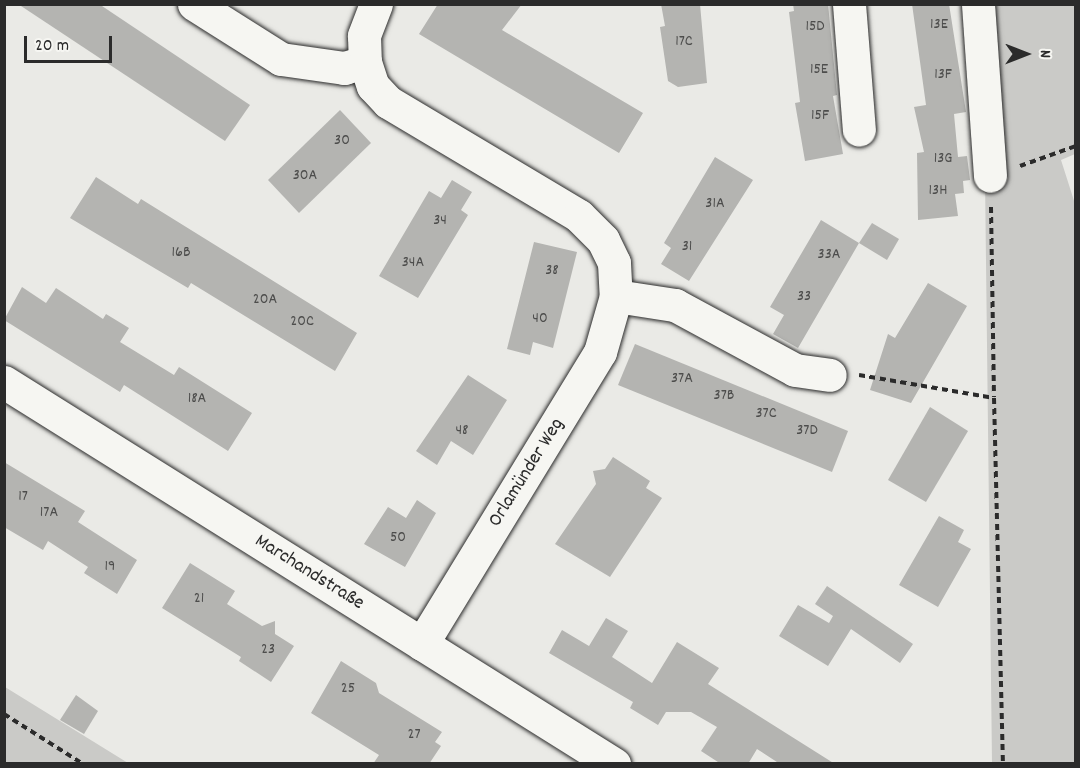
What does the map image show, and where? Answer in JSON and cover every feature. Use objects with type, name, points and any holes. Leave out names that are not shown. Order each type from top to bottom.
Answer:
[{"type":"street","points":[[194,4],[281,59],[344,68],[364,62]]},
{"type":"street","name":"Orlamünder Weg","points":[[376,4],[364,36],[364,62],[373,86],[388,102],[588,224],[614,263],[616,296],[600,352],[422,644]]},
{"type":"street","points":[[849,4],[859,130]]},
{"type":"street","points":[[978,4],[990,177]]},
{"type":"street","points":[[616,296],[675,305],[795,370],[830,375]]},
{"type":"street","name":"Marchandstraße","points":[[4,382],[614,764]]},
{"type":"path","points":[[1003,764],[990,177],[1076,147]]},
{"type":"path","points":[[830,375],[874,374],[994,398]]},
{"type":"path","points":[[4,714],[83,764]]},
{"type":"shaded area","points":[[972,5],[1075,5],[1075,154],[1061,160],[1076,207],[1075,763],[992,763],[985,178]]},
{"type":"shaded area","points":[[5,687],[128,763],[5,763]]},
{"type":"building","points":[[18,4],[99,4],[250,105],[225,141]]},
{"type":"building","points":[[438,4],[522,4],[502,30],[643,113],[619,153],[419,34]]},
{"type":"building","points":[[661,4],[700,4],[707,83],[678,87],[668,81],[660,27],[665,26]]},
{"type":"building","points":[[793,4],[828,4],[837,95],[833,96],[843,154],[805,161],[795,103],[800,102],[789,12],[794,11]]},
{"type":"building","points":[[912,4],[949,4],[966,112],[954,114],[958,157],[967,156],[970,180],[963,181],[964,193],[955,194],[958,216],[918,220],[917,153],[924,152],[914,107],[926,105]]},
{"type":"building","points":[[340,110],[371,143],[299,213],[268,180]]},
{"type":"building","points":[[715,157],[753,180],[689,281],[661,264],[671,248],[664,243]]},
{"type":"building","points":[[96,177],[138,204],[141,199],[357,333],[335,371],[191,283],[188,288],[70,218]]},
{"type":"building","points":[[452,180],[472,192],[461,210],[468,215],[418,298],[379,276],[429,191],[441,198]]},
{"type":"building","points":[[821,220],[859,243],[798,348],[773,334],[784,315],[770,307]]},
{"type":"building","points":[[872,223],[899,239],[887,260],[859,243]]},
{"type":"building","points":[[534,242],[577,252],[553,348],[533,342],[530,355],[507,349]]},
{"type":"building","points":[[928,283],[967,306],[911,403],[870,390],[888,334],[895,338]]},
{"type":"building","points":[[22,287],[46,303],[56,288],[103,319],[106,314],[129,328],[120,342],[174,375],[179,367],[252,413],[228,451],[124,385],[120,392],[4,320]]},
{"type":"building","points":[[635,344],[848,431],[832,472],[618,385]]},
{"type":"building","points":[[468,375],[507,400],[473,455],[451,441],[437,465],[416,451]]},
{"type":"building","points":[[930,407],[968,431],[926,502],[888,480]]},
{"type":"building","points":[[613,457],[650,481],[646,488],[662,498],[610,577],[555,544],[596,484],[593,471],[605,469]]},
{"type":"building","points":[[4,462],[85,511],[78,522],[137,560],[117,594],[84,573],[88,567],[48,541],[43,550],[4,527]]},
{"type":"building","points":[[417,500],[436,513],[405,567],[364,544],[388,507],[406,518]]},
{"type":"building","points":[[939,516],[964,530],[958,542],[971,549],[938,607],[899,585]]},
{"type":"building","points":[[190,563],[235,591],[227,604],[262,626],[275,621],[275,634],[294,646],[271,682],[239,661],[241,657],[162,608]]},
{"type":"building","points":[[827,586],[913,644],[900,663],[851,629],[828,666],[779,636],[798,605],[829,623],[833,616],[815,604]]},
{"type":"building","points":[[606,618],[628,631],[612,657],[652,683],[677,642],[719,668],[708,684],[835,764],[780,764],[757,749],[748,764],[721,764],[701,751],[717,727],[691,712],[666,712],[658,725],[630,708],[633,702],[549,653],[562,630],[589,646]]},
{"type":"building","points":[[341,661],[376,683],[379,693],[442,732],[435,742],[441,746],[429,764],[373,764],[379,755],[311,713]]},
{"type":"building","points":[[76,695],[98,711],[84,734],[60,720]]}]
